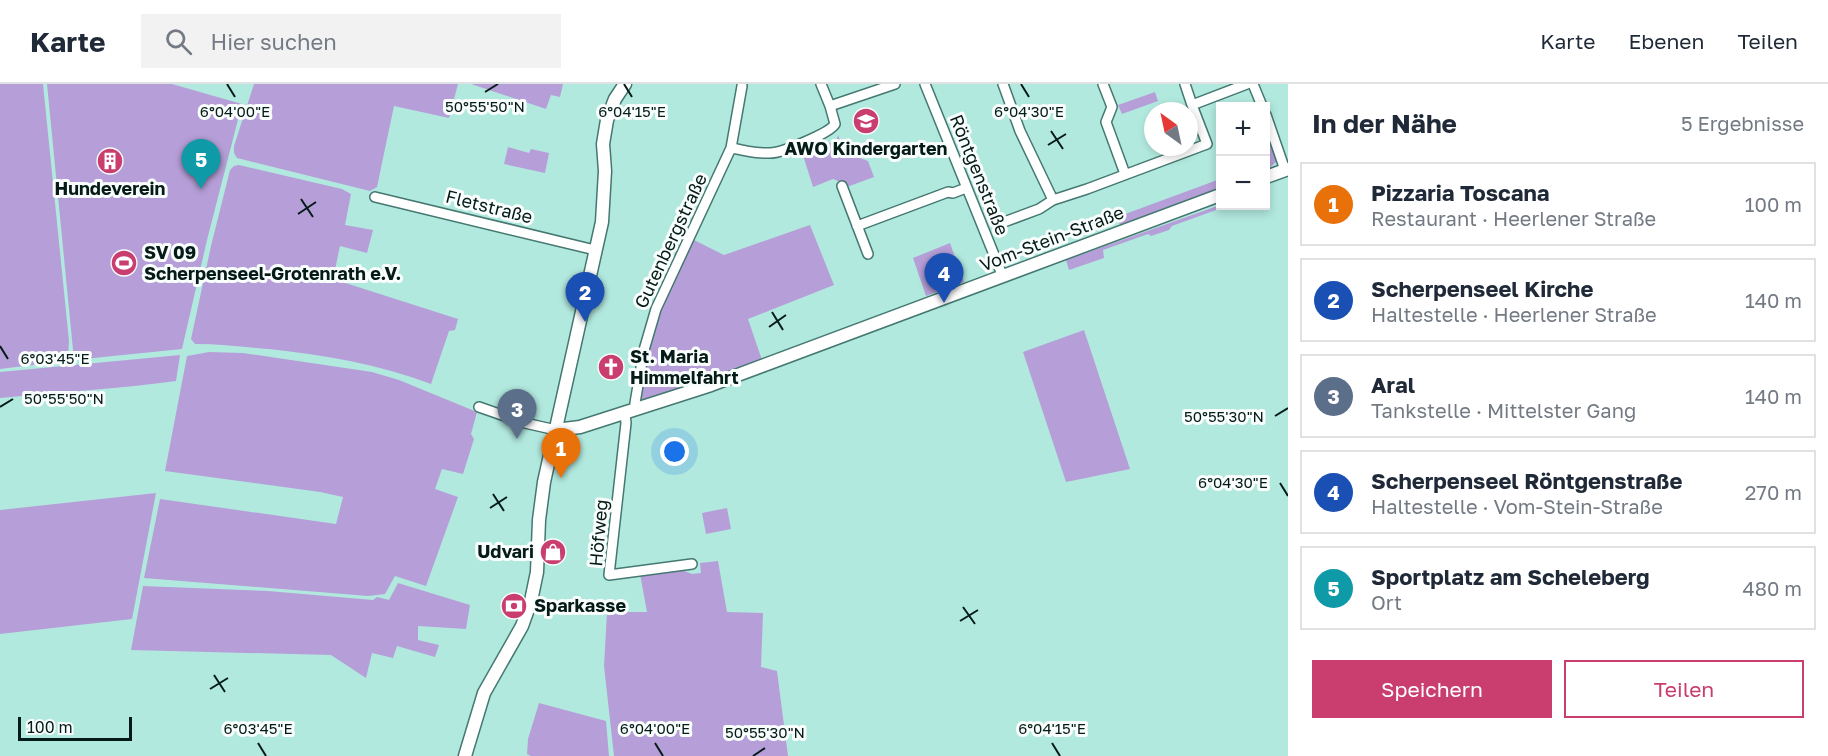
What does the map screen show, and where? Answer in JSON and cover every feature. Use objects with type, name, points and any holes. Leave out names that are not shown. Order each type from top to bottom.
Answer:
[{"type":"main road","points":[[465,756],[484,693],[522,626],[534,593],[541,497],[602,222],[605,171],[603,144],[607,120],[615,99],[625,84]]},
{"type":"main road","points":[[1270,175],[1287,169]]},
{"type":"main road","name":"Vom-Stein-Straße","points":[[556,430],[580,427],[711,385],[1216,197]]},
{"type":"street","points":[[731,148],[770,153],[795,146],[826,133],[835,124],[821,84]]},
{"type":"street","points":[[830,106],[895,84]]},
{"type":"street","name":"Röntgenstraße","points":[[925,84],[1003,277]]},
{"type":"street","points":[[1003,84],[1020,131],[1053,200]]},
{"type":"street","points":[[1103,84],[1112,107],[1106,122],[1125,174]]},
{"type":"street","points":[[1185,84],[1191,102]]},
{"type":"street","points":[[1198,103],[1247,84]]},
{"type":"street","points":[[1253,84],[1260,102]]},
{"type":"street","name":"Gutenbergstraße","points":[[631,412],[635,403],[644,350],[656,309],[731,148],[742,86]]},
{"type":"street","points":[[1198,121],[1207,144],[1198,147]]},
{"type":"street","points":[[1270,125],[1287,169]]},
{"type":"street","points":[[1004,222],[1039,209],[1053,200],[1174,156]]},
{"type":"street","points":[[842,186],[868,254]]},
{"type":"street","points":[[857,226],[948,192],[953,193],[966,188]]},
{"type":"street","name":"Fletstraße","points":[[375,197],[595,250]]},
{"type":"street","points":[[479,407],[525,423],[556,430]]},
{"type":"street","name":"Höfweg","points":[[631,412],[626,423],[609,575],[692,564]]},
{"type":"shaded area","points":[[0,84],[43,84],[69,341],[68,357],[65,361],[0,369]]},
{"type":"shaded area","points":[[47,84],[172,84],[242,104],[182,349],[74,360]]},
{"type":"shaded area","points":[[254,84],[458,84],[449,118],[394,106],[377,187],[370,191],[237,158],[234,146]]},
{"type":"shaded area","points":[[471,84],[563,84],[560,97],[551,95],[546,109]]},
{"type":"shaded area","points":[[1155,92],[1158,101],[1144,102],[1144,106],[1122,114],[1118,105]]},
{"type":"shaded area","points":[[838,135],[844,152],[868,161],[874,177],[844,188],[843,183],[833,179],[813,187],[802,152],[836,141]]},
{"type":"shaded area","points":[[1270,139],[1277,161],[1270,167]]},
{"type":"shaded area","points":[[508,147],[529,153],[531,149],[549,153],[545,173],[504,164]]},
{"type":"shaded area","points":[[239,165],[342,189],[351,194],[345,225],[373,230],[367,253],[340,246],[333,279],[458,319],[455,330],[449,331],[431,384],[391,371],[331,357],[269,349],[195,344],[191,339],[211,246],[230,170]]},
{"type":"shaded area","points":[[1216,180],[1216,192],[1121,228],[1117,217]]},
{"type":"shaded area","points":[[1216,206],[1216,210],[1172,226],[1169,230],[1151,236],[1148,234],[1103,250],[1104,258],[1069,270],[1066,260]]},
{"type":"shaded area","points":[[810,225],[834,285],[748,319],[762,360],[643,402],[640,396],[658,312],[690,238],[724,255]]},
{"type":"shaded area","points":[[950,243],[964,282],[926,296],[913,258]]},
{"type":"shaded area","points":[[1084,330],[1130,469],[1066,482],[1023,352]]},
{"type":"shaded area","points":[[209,352],[243,353],[372,372],[399,380],[477,412],[471,434],[474,439],[463,474],[442,469],[435,489],[458,497],[426,586],[395,576],[385,594],[368,596],[144,578],[160,499],[336,524],[343,497],[165,471],[187,356]]},
{"type":"shaded area","points":[[180,355],[176,381],[0,398],[0,372]]},
{"type":"shaded area","points":[[156,493],[132,619],[0,634],[0,510]]},
{"type":"shaded area","points":[[727,508],[731,529],[706,534],[702,513]]},
{"type":"shaded area","points":[[718,561],[727,612],[763,613],[761,667],[777,671],[788,756],[614,756],[604,666],[607,612],[647,612],[640,574],[677,568],[692,574],[701,573],[700,563]]},
{"type":"shaded area","points":[[398,583],[470,605],[466,629],[418,626],[418,640],[439,645],[435,657],[397,646],[393,658],[372,653],[366,678],[331,655],[131,650],[143,586],[268,591],[373,600],[377,597],[389,600]]},
{"type":"shaded area","points":[[539,703],[606,721],[609,756],[531,756],[527,754],[528,739]]},
{"type":"place","name":"AWO Kindergarten","points":[[866,121]]},
{"type":"place","name":"Hundeverein","points":[[110,161]]},
{"type":"place","name":"Sportplatz am Scheleberg","points":[[201,189]]},
{"type":"place","name":"SV 09 Scherpenseel-Grotenrath e.V.","points":[[124,263]]},
{"type":"place","name":"Scherpenseel Röntgenstraße","points":[[944,303]]},
{"type":"place","name":"Scherpenseel Kirche","points":[[585,322]]},
{"type":"place","name":"St. Maria Himmelfahrt","points":[[611,367]]},
{"type":"place","name":"Aral","points":[[517,439]]},
{"type":"place","name":"Pizzaria Toscana","points":[[561,478]]},
{"type":"place","name":"Udvari","points":[[553,552]]},
{"type":"place","name":"Sparkasse","points":[[514,606]]}]
